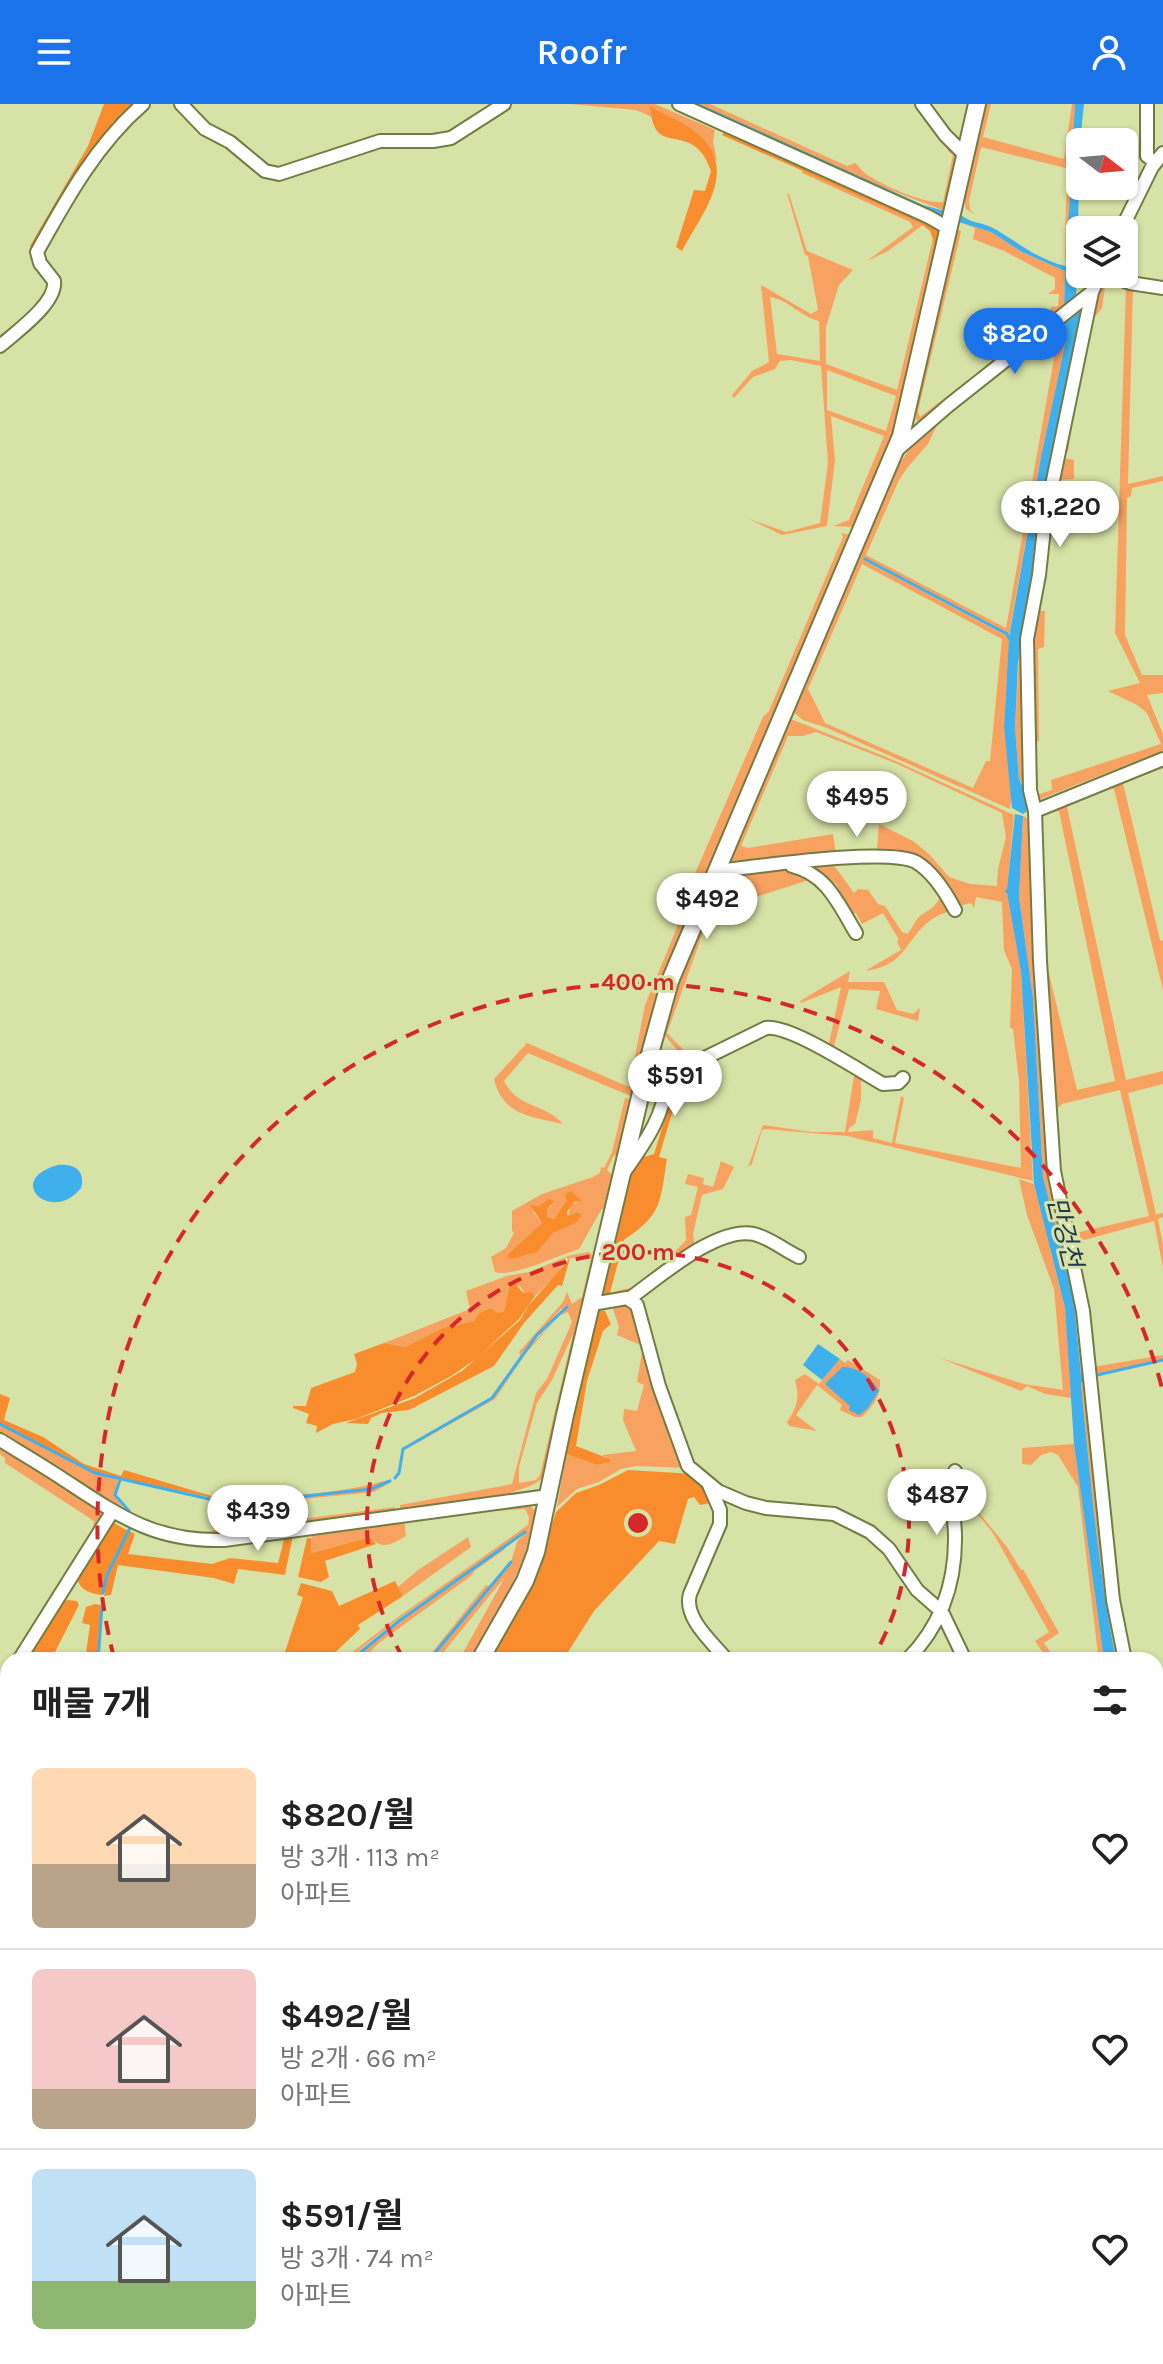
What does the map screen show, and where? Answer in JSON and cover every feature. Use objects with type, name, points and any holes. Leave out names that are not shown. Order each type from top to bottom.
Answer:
[{"type":"main road","points":[[484,1652],[532,1564],[651,1050],[670,981],[895,452],[910,404],[977,104]]},
{"type":"street","points":[[0,346],[29,321],[52,295],[54,281],[40,263],[37,252],[77,181],[117,129],[143,104]]},
{"type":"street","points":[[181,104],[205,129],[230,142],[265,171],[279,174],[380,141],[451,138],[504,104]]},
{"type":"street","points":[[679,104],[929,217],[951,223]]},
{"type":"street","points":[[922,104],[945,135],[966,156]]},
{"type":"street","points":[[1129,216],[1158,162],[1147,156],[1147,104]]},
{"type":"street","points":[[1138,284],[1163,288]]},
{"type":"street","points":[[1094,288],[1045,519],[1027,639],[1030,790],[1035,811],[1050,1141],[1058,1200],[1083,1311],[1113,1600],[1123,1652]]},
{"type":"street","points":[[895,452],[949,405],[1092,292]]},
{"type":"street","points":[[1035,811],[1163,759]]},
{"type":"street","points":[[717,871],[882,856],[909,859],[932,876],[955,910]]},
{"type":"street","points":[[783,864],[805,869],[823,881],[856,933]]},
{"type":"street","points":[[664,1078],[766,1028],[774,1027],[799,1037],[883,1084],[898,1083],[903,1078]]},
{"type":"street","points":[[621,1177],[655,1127],[664,1078],[651,1050]]},
{"type":"street","points":[[592,1304],[630,1298],[704,1247],[731,1234],[760,1236],[799,1257]]},
{"type":"street","points":[[630,1298],[641,1313],[659,1386],[688,1466],[709,1485],[729,1496],[766,1508],[834,1514],[857,1524],[889,1549],[917,1590],[942,1612],[961,1652]]},
{"type":"street","points":[[0,1440],[112,1512],[169,1536],[224,1540],[548,1496]]},
{"type":"street","points":[[914,1652],[942,1612],[954,1563],[955,1528],[950,1498],[955,1471]]},
{"type":"street","points":[[709,1485],[720,1510],[720,1524],[690,1594],[688,1606],[699,1626],[720,1652]]},
{"type":"street","points":[[24,1652],[112,1512]]},
{"type":"shaded area","points":[[104,104],[140,104],[124,120],[114,121],[93,148],[33,251],[30,246],[88,146]]},
{"type":"shaded area","points":[[570,104],[655,104],[715,130],[713,141],[717,161],[701,138],[651,107],[652,117],[636,110]]},
{"type":"shaded area","points":[[700,104],[710,104],[847,166],[855,163],[867,175],[905,194],[943,202],[953,155],[914,104],[920,104],[959,154],[945,211],[880,186]]},
{"type":"shaded area","points":[[986,104],[991,104],[983,137],[1064,159],[1066,145],[1066,168],[981,147],[969,201],[970,210],[976,215],[966,209],[964,201]]},
{"type":"shaded area","points":[[1072,104],[1075,104],[1074,128],[1069,128]]},
{"type":"shaded area","points":[[650,106],[693,130],[707,144],[715,159],[717,174],[714,189],[682,251],[676,247],[694,190],[705,191],[711,171],[698,149],[657,131]]},
{"type":"shaded area","points":[[725,131],[926,219],[938,230],[935,245],[930,231],[920,223],[722,135]]},
{"type":"shaded area","points":[[803,170],[923,225],[888,251],[867,261],[913,227],[910,222],[802,173]]},
{"type":"shaded area","points":[[787,193],[807,251],[853,270],[839,285],[826,327],[826,364],[897,390],[933,238],[935,243],[938,230],[941,235],[893,433],[854,527],[833,526],[849,520],[884,436],[831,416],[835,460],[827,526],[782,535],[749,519],[786,532],[820,523],[828,463],[821,366],[780,361],[775,369],[753,377],[734,398],[732,395],[752,371],[769,362],[761,285],[811,314],[818,310],[808,256],[805,255]],"holes":[[[770,297],[819,321],[820,361],[777,354]],[[827,370],[896,396],[886,431],[827,410]]]},
{"type":"shaded area","points":[[1066,200],[1071,200],[1070,216],[1066,216],[1065,260]]},
{"type":"shaded area","points":[[959,222],[991,232],[1022,252],[1065,271],[1064,310],[1045,325],[1051,307],[1058,306],[1059,294],[1048,294],[1055,289],[1055,278],[1004,251],[973,239],[975,228]]},
{"type":"shaded area","points":[[958,230],[961,231],[960,236],[918,411],[920,417],[1043,323],[1043,327],[918,423],[914,414]]},
{"type":"shaded area","points":[[1097,288],[1105,288],[1102,308],[1094,318],[1077,389],[1068,452],[1062,458],[1074,460],[1074,479],[1057,480],[1092,294]]},
{"type":"shaded area","points":[[1126,288],[1133,288],[1128,484],[1163,476],[1163,481],[1132,488],[1131,496],[1127,498],[1125,635],[1142,675],[1163,675],[1163,693],[1147,695],[1163,734],[1163,751],[1035,801],[1037,795],[1052,790],[1051,780],[1161,744],[1147,713],[1108,691],[1140,683],[1115,633]]},
{"type":"shaded area","points":[[1089,300],[1026,637],[1025,786],[1019,779],[1015,728],[1020,637],[1043,499],[1077,337],[1078,309]]},
{"type":"shaded area","points":[[1065,318],[1066,340],[1009,634],[864,560],[1009,637],[1004,727],[1012,796],[1010,809],[803,720],[792,711],[895,470],[918,437]],"holes":[[[1060,325],[1006,628],[866,555],[899,480],[928,444],[937,425]],[[862,564],[1002,639],[990,761],[986,761],[973,788],[825,723],[808,689]]]},
{"type":"shaded area","points":[[1050,499],[1060,502],[1054,504],[1037,611],[1045,611],[1044,647],[1038,649],[1039,741],[1032,742],[1028,664]]},
{"type":"shaded area","points":[[841,533],[851,535],[666,966],[646,1031],[633,1097],[528,1053],[504,1081],[517,1097],[563,1124],[529,1116],[511,1107],[504,1101],[494,1079],[527,1043],[629,1087],[645,1005],[676,930],[687,892],[763,717],[769,711],[843,537]]},
{"type":"shaded area","points":[[791,719],[891,759],[1014,815],[1007,890],[1004,892],[1007,892],[1021,972],[1033,1181],[847,1136],[765,1129],[762,1130],[752,1164],[748,1167],[763,1125],[811,1132],[845,1132],[855,1070],[861,1074],[861,1100],[855,1124],[848,1132],[873,1130],[873,1138],[892,1143],[901,1096],[904,1098],[895,1143],[1021,1168],[1019,1081],[1013,1029],[1010,1028],[1012,969],[1004,950],[1002,902],[976,897],[974,908],[971,903],[955,907],[922,861],[729,863]],"holes":[[[816,732],[895,763],[1002,813],[1006,837],[997,886],[970,884],[949,877],[913,841],[879,824],[877,849],[836,854],[833,834],[748,848],[741,846],[788,736]]]},
{"type":"shaded area","points":[[1163,762],[1163,768],[1123,783],[1160,940],[1163,941],[1163,990],[1114,789],[1067,807],[1126,1080],[1163,1071],[1163,1084],[1128,1093],[1156,1214],[1163,1213],[1163,1217],[1158,1219],[1163,1268],[1154,1221],[1073,1243],[1093,1367],[1163,1355],[1163,1360],[1090,1376],[1071,1234],[1149,1216],[1120,1090],[1062,1104],[1054,1112],[1050,1107],[1039,816]],"holes":[[[1059,811],[1115,1081],[1077,1090],[1046,961],[1041,819],[1048,813]]]},
{"type":"shaded area","points":[[1023,816],[1033,829],[1047,1097],[1081,1311],[1123,1652],[1115,1652],[1099,1557],[1077,1320],[1043,1177],[1033,998],[1019,897]]},
{"type":"shaded area","points":[[828,862],[854,893],[858,889],[868,890],[878,904],[885,906],[902,932],[907,934],[918,918],[937,903],[941,890],[952,910],[924,925],[891,963],[865,971],[901,950],[899,940],[883,913],[862,924],[856,913],[852,914],[836,884],[809,866]]},
{"type":"shaded area","points":[[789,867],[812,879],[715,910],[709,916],[667,1033],[691,1058],[684,1058],[662,1032],[723,873]]},
{"type":"shaded area","points":[[850,971],[848,982],[884,982],[897,1010],[913,1014],[920,1008],[918,1021],[876,1009],[880,991],[849,989],[833,1050],[828,1048],[841,987],[800,1001]]},
{"type":"shaded area","points":[[685,1078],[659,1157],[667,1159],[658,1206],[637,1231],[624,1240],[610,1293],[631,1288],[631,1292],[603,1296],[633,1168],[640,1158],[654,1154],[677,1079]]},
{"type":"shaded area","points":[[625,1098],[633,1100],[620,1152],[613,1157],[607,1170],[613,1176],[607,1207],[601,1210],[579,1249],[524,1269],[495,1272],[491,1257],[506,1248],[514,1233],[512,1211],[542,1194],[600,1173],[612,1152]],"holes":[[[565,1198],[581,1201],[571,1204],[568,1216],[577,1212],[538,1249],[524,1255],[508,1254],[542,1223],[533,1212],[539,1206],[552,1205],[547,1210],[547,1218],[554,1219]]]},
{"type":"shaded area","points":[[721,1161],[734,1167],[723,1189],[702,1195],[693,1234],[695,1248],[631,1292],[631,1288],[660,1268],[686,1240],[685,1217],[691,1215],[698,1187],[685,1184],[688,1174],[704,1178],[703,1184],[713,1187]]},
{"type":"shaded area","points":[[1019,1179],[1034,1184],[1065,1308],[1071,1398],[1045,1394],[1027,1386],[1021,1391],[940,1358],[1024,1384],[1063,1390],[1054,1289],[1027,1215]]},
{"type":"shaded area","points":[[571,1191],[582,1201],[574,1202],[567,1212],[568,1216],[577,1212],[582,1215],[577,1222],[553,1233],[536,1253],[508,1258],[508,1254],[542,1223],[530,1205],[539,1206],[549,1199],[554,1201],[547,1210],[547,1217],[554,1219],[566,1201],[565,1194]]},
{"type":"shaded area","points":[[589,1252],[595,1257],[543,1478],[532,1485],[496,1496],[400,1509],[400,1505],[512,1484],[536,1393],[547,1379],[572,1322],[568,1312],[560,1315],[567,1308],[561,1309],[520,1355],[519,1352],[563,1302],[567,1292],[572,1304],[582,1297],[591,1259],[586,1255],[567,1259],[567,1256]],"holes":[[[573,1334],[540,1475],[536,1480],[519,1483],[519,1467],[537,1403],[552,1380]]]},
{"type":"shaded area","points":[[566,1257],[558,1273],[535,1296],[524,1293],[520,1286],[510,1284],[504,1311],[498,1313],[491,1308],[479,1313],[474,1321],[443,1328],[405,1347],[384,1343],[470,1309],[466,1291]]},
{"type":"shaded area","points":[[570,1258],[562,1286],[558,1285],[524,1323],[494,1366],[409,1410],[382,1413],[371,1418],[368,1424],[346,1423],[415,1398],[462,1371],[520,1320],[529,1305]]},
{"type":"shaded area","points":[[515,1283],[523,1293],[531,1292],[535,1296],[519,1319],[477,1358],[453,1375],[414,1396],[356,1419],[333,1424],[316,1433],[317,1426],[306,1423],[309,1414],[293,1408],[306,1406],[311,1388],[355,1372],[357,1364],[354,1354],[384,1343],[405,1347],[443,1328],[474,1321],[479,1313],[491,1308],[498,1313],[504,1311],[510,1284]]},
{"type":"shaded area","points":[[611,1303],[632,1303],[687,1468],[636,1466],[621,1469],[599,1482],[577,1489],[557,1507],[566,1454],[596,1465],[610,1459],[602,1455],[636,1451],[623,1420],[624,1409],[637,1411],[644,1385],[637,1382],[643,1346],[617,1335],[619,1327]]},
{"type":"shaded area","points":[[599,1310],[605,1311],[611,1324],[603,1331],[587,1381],[576,1446],[610,1459],[610,1462],[596,1465],[566,1454],[577,1391]]},
{"type":"shaded area","points":[[558,1317],[526,1353],[495,1399],[403,1451],[429,1433],[492,1399],[521,1355]]},
{"type":"shaded area","points":[[840,1359],[845,1363],[848,1360],[880,1380],[878,1395],[870,1408],[862,1417],[855,1417],[840,1410],[842,1405],[817,1385],[796,1415],[817,1431],[789,1426],[787,1422],[797,1397],[795,1380],[805,1374],[819,1384]]},
{"type":"shaded area","points":[[0,1394],[10,1398],[4,1420],[43,1437],[84,1464],[121,1476],[124,1470],[232,1502],[95,1473],[0,1423]]},
{"type":"shaded area","points":[[0,1425],[95,1474],[118,1480],[114,1496],[129,1515],[0,1434]]},
{"type":"shaded area","points":[[1074,1444],[1103,1652],[1098,1652],[1078,1487],[1058,1455],[1051,1452],[1041,1455],[1031,1465],[1022,1464],[1022,1448]]},
{"type":"shaded area","points":[[0,1446],[103,1512],[93,1529],[94,1521],[5,1463]]},
{"type":"shaded area","points":[[628,1470],[694,1474],[708,1485],[719,1519],[709,1546],[705,1544],[714,1519],[711,1503],[700,1505],[694,1497],[688,1499],[675,1544],[659,1541],[594,1611],[568,1652],[495,1652],[532,1587],[556,1512],[576,1493]]},
{"type":"shaded area","points":[[392,1479],[370,1489],[391,1482],[374,1492],[232,1506],[233,1503],[351,1491],[234,1502],[236,1493],[273,1496],[314,1494]]},
{"type":"shaded area","points":[[956,1488],[1023,1569],[1059,1633],[1044,1643],[1050,1652],[1043,1652],[1035,1641],[1049,1632],[993,1533]]},
{"type":"shaded area","points":[[529,1504],[536,1512],[518,1571],[475,1652],[463,1652],[505,1577],[444,1652],[432,1652],[486,1585],[490,1586],[511,1562],[517,1542],[525,1532],[353,1652],[394,1620],[528,1525],[529,1517],[525,1509],[460,1513]]},
{"type":"shaded area","points":[[395,1507],[395,1510],[235,1533],[204,1534],[215,1530]]},
{"type":"shaded area","points":[[404,1519],[406,1536],[392,1544],[379,1544],[370,1537],[310,1553],[312,1532]]},
{"type":"shaded area","points":[[114,1523],[128,1531],[106,1574],[102,1595],[94,1594],[83,1589],[77,1579]]},
{"type":"shaded area","points":[[129,1531],[135,1534],[128,1554],[212,1564],[230,1558],[278,1563],[285,1536],[293,1535],[285,1575],[238,1569],[234,1584],[214,1578],[118,1565],[111,1595],[104,1596],[108,1575]]},
{"type":"shaded area","points":[[370,1537],[376,1544],[325,1561],[329,1577],[321,1582],[298,1577],[307,1538],[311,1538],[311,1553]]},
{"type":"shaded area","points":[[468,1537],[471,1547],[403,1596],[398,1587]]},
{"type":"shaded area","points":[[505,1547],[370,1652],[361,1652]]},
{"type":"shaded area","points":[[395,1581],[403,1596],[358,1625],[360,1629],[336,1652],[285,1652],[303,1597],[297,1595],[301,1583],[332,1591],[339,1606]]},
{"type":"shaded area","points":[[77,1601],[79,1605],[55,1652],[28,1652],[62,1602]]},
{"type":"shaded area","points":[[101,1605],[98,1652],[86,1652],[90,1625],[82,1623],[86,1607]]},
{"type":"shaded area","points":[[42,1614],[19,1652],[16,1652]]},
{"type":"water","points":[[690,104],[700,104],[923,205],[945,211],[943,220]]},
{"type":"water","points":[[1075,104],[1084,104],[1081,128],[1074,128]]},
{"type":"water","points":[[1070,200],[1079,200],[1078,216],[1069,216]]},
{"type":"water","points":[[961,215],[987,225],[1055,263],[1066,266],[1066,288],[1076,288],[1076,302],[1064,310],[1065,271],[1022,252],[991,232],[959,222]]},
{"type":"water","points":[[1078,309],[1077,337],[1043,499],[1018,663],[1015,728],[1019,779],[1034,807],[1023,814],[1012,808],[1004,727],[1009,637],[1041,457],[1066,340],[1065,318]]},
{"type":"water","points":[[1015,814],[1023,816],[1019,897],[1033,998],[1043,1177],[1074,1301],[1081,1375],[1085,1377],[1081,1383],[1095,1522],[1115,1652],[1103,1652],[1074,1444],[1065,1308],[1034,1184],[1021,972],[1007,893],[1004,892],[1007,889]]},
{"type":"water","points":[[58,1165],[77,1169],[82,1177],[81,1188],[69,1198],[57,1202],[46,1201],[33,1189],[34,1180],[42,1172]]},
{"type":"water","points":[[818,1344],[840,1359],[822,1380],[803,1365]]},
{"type":"water","points":[[842,1367],[864,1374],[879,1391],[868,1408],[859,1415],[849,1410],[850,1406],[825,1384]]},
{"type":"waterway","points":[[865,559],[1007,634],[1009,638]]},
{"type":"waterway","points":[[395,1478],[399,1473],[403,1449],[492,1398],[537,1335],[567,1307]]},
{"type":"waterway","points":[[1093,1376],[1163,1360]]},
{"type":"waterway","points":[[0,1424],[95,1473],[231,1504],[371,1489],[390,1481]]},
{"type":"waterway","points":[[120,1480],[115,1495],[129,1511]]},
{"type":"waterway","points":[[103,1593],[107,1575],[130,1528]]},
{"type":"waterway","points":[[361,1652],[399,1621],[525,1532]]},
{"type":"waterway","points":[[436,1652],[511,1562]]},
{"type":"waterway","points":[[99,1652],[102,1607]]},
{"type":"water label","name":"만겅천","points":[[1065,1232]]}]
